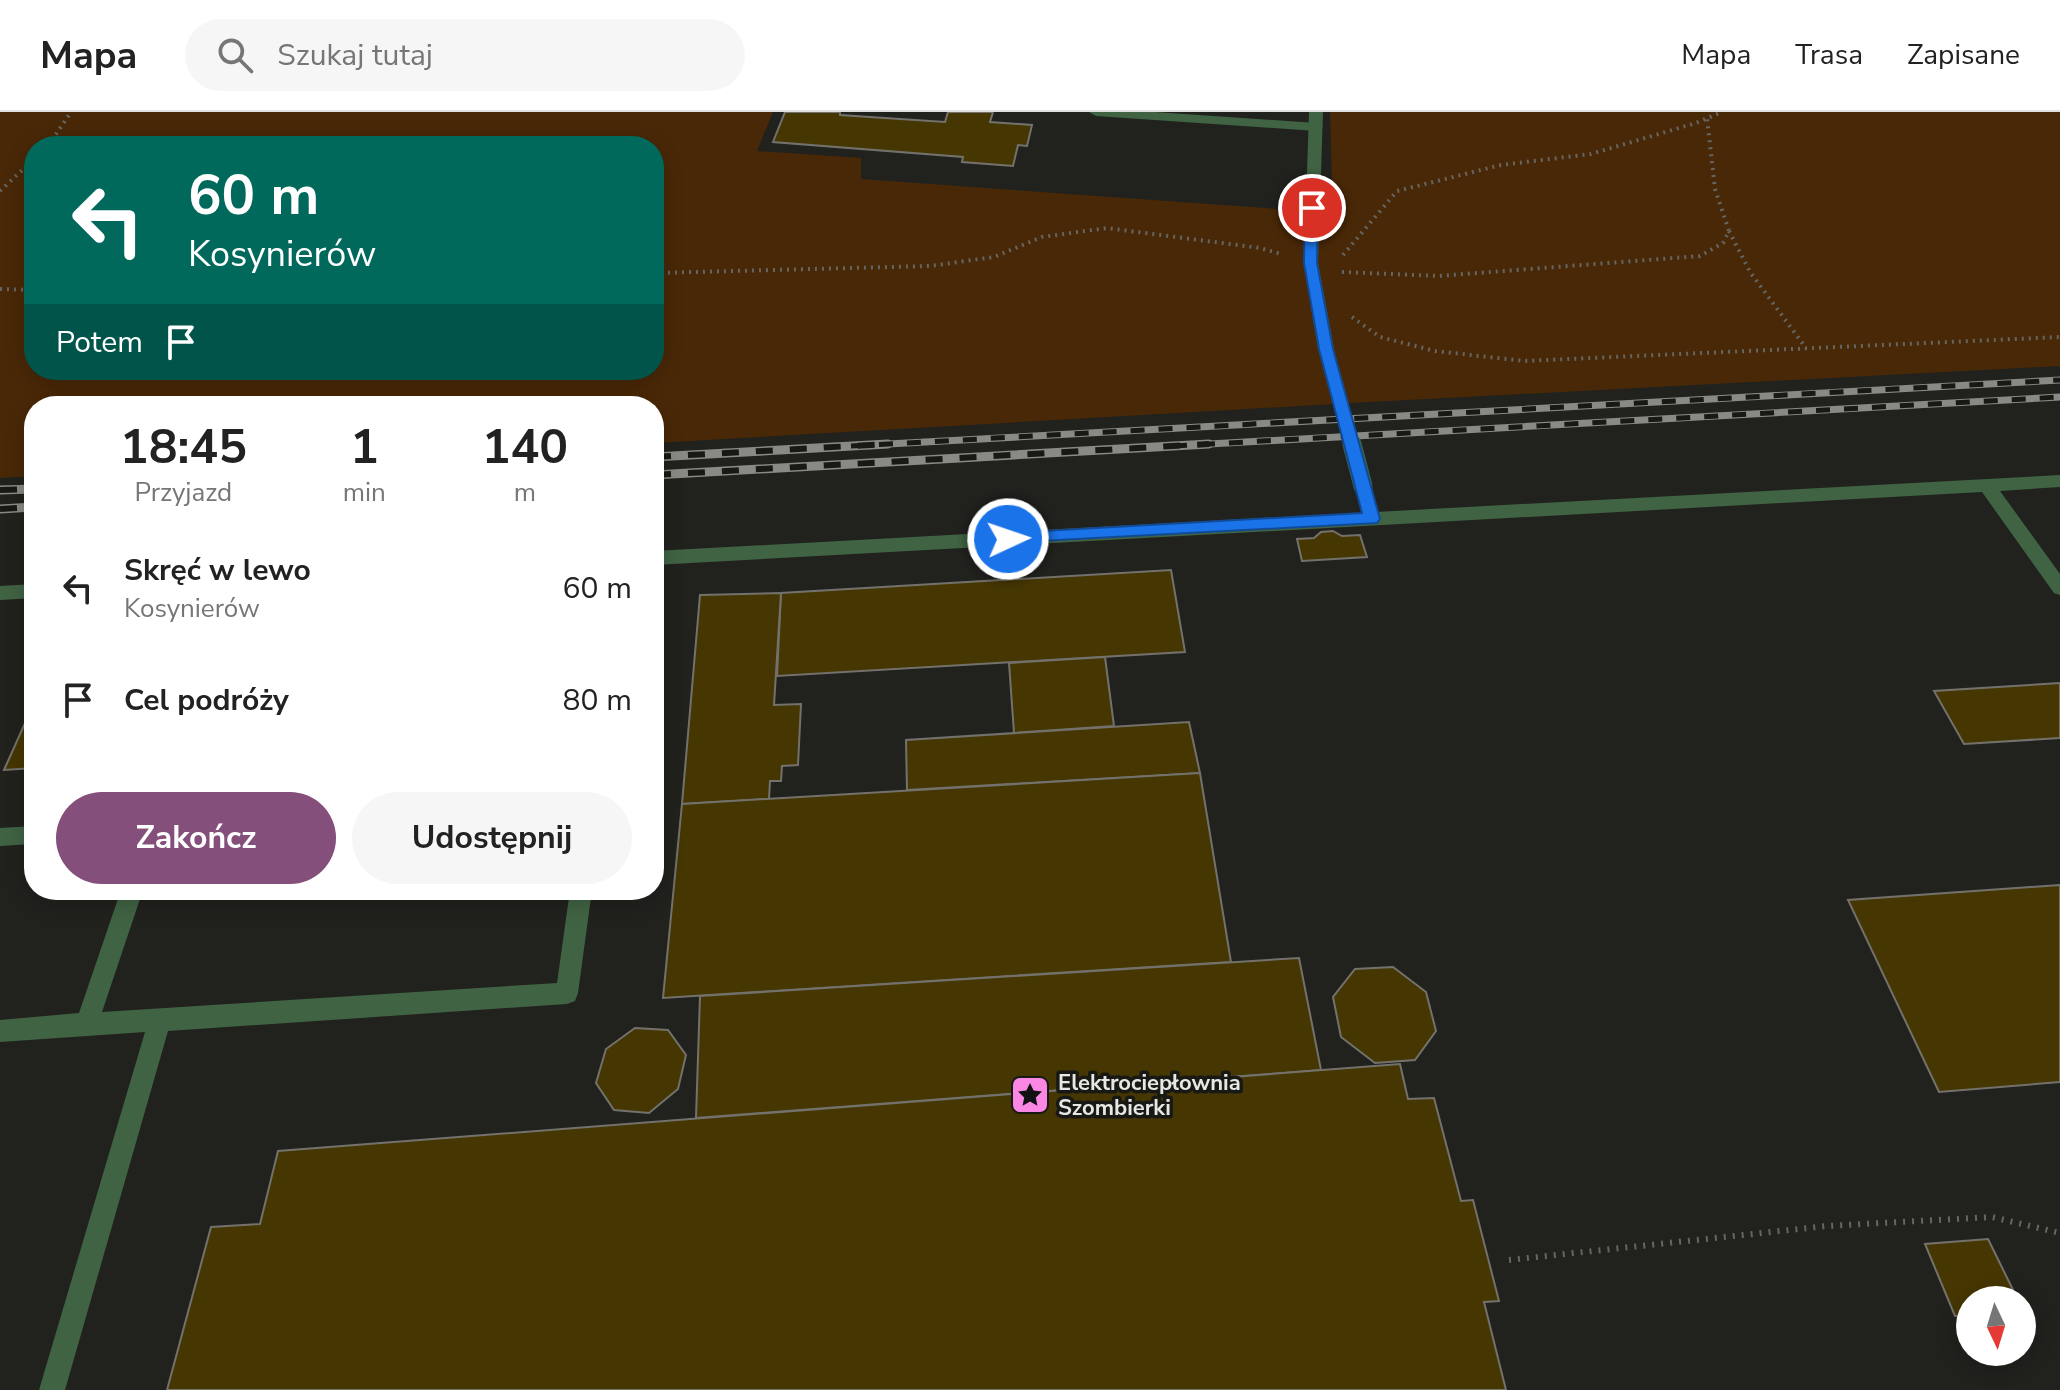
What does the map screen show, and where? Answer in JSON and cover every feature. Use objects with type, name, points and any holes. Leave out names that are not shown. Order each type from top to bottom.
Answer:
[{"type":"street","points":[[1096,112],[1316,119],[1311,263],[1326,349],[1372,519]]},
{"type":"street","points":[[664,557],[2060,481]]},
{"type":"street","points":[[1987,486],[2060,588]]},
{"type":"street","points":[[0,593],[24,592]]},
{"type":"street","points":[[0,837],[24,836]]},
{"type":"street","points":[[87,1024],[129,900]]},
{"type":"street","points":[[0,1031],[567,993],[580,900]]},
{"type":"street","points":[[52,1390],[160,1020]]},
{"type":"path","points":[[55,136],[71,112]]},
{"type":"path","points":[[1329,271],[1397,191],[1501,165],[1591,154],[1722,112]]},
{"type":"path","points":[[1707,118],[1709,170],[1719,210],[1750,272],[1806,349]]},
{"type":"path","points":[[0,190],[24,168]]},
{"type":"path","points":[[664,273],[930,266],[994,257],[1042,237],[1107,228],[1260,248],[1329,271],[1438,276],[1700,256],[1723,243],[1729,231]]},
{"type":"path","points":[[0,289],[24,290]]},
{"type":"path","points":[[1346,305],[1352,317],[1380,337],[1435,351],[1524,361],[2060,337]]},
{"type":"path","points":[[1509,1260],[1827,1226],[1992,1217],[2060,1233]]},
{"type":"shaded area","points":[[0,112],[773,112],[757,151],[861,158],[861,179],[1333,213],[1330,112],[2060,112],[2060,366],[664,442],[664,396],[24,396],[24,477],[0,478]]},
{"type":"building","points":[[785,112],[840,112],[840,115],[945,122],[948,112],[993,112],[990,122],[1032,125],[1027,146],[1018,145],[1013,166],[962,162],[963,157],[773,142]]},
{"type":"building","points":[[1333,531],[1342,536],[1360,535],[1367,557],[1302,561],[1297,539],[1314,538],[1321,532]]},
{"type":"building","points":[[1171,570],[1185,652],[777,676],[781,593]]},
{"type":"building","points":[[781,593],[774,705],[801,704],[798,765],[782,766],[781,781],[770,781],[769,799],[682,804],[700,595]]},
{"type":"building","points":[[1105,657],[1114,726],[1014,733],[1009,663]]},
{"type":"building","points":[[2060,683],[2060,738],[1964,744],[1934,691]]},
{"type":"building","points":[[1189,722],[1200,773],[907,790],[906,740]]},
{"type":"building","points":[[24,725],[24,769],[4,770]]},
{"type":"building","points":[[1200,773],[1231,962],[663,998],[682,804]]},
{"type":"building","points":[[2060,885],[2060,1082],[1939,1092],[1848,900]]},
{"type":"building","points":[[1299,958],[1321,1070],[696,1118],[700,996]]},
{"type":"building","points":[[1393,967],[1426,992],[1436,1031],[1415,1060],[1375,1063],[1341,1037],[1333,997],[1355,969]]},
{"type":"building","points":[[635,1028],[668,1030],[686,1055],[678,1089],[649,1113],[614,1110],[596,1083],[606,1049]]},
{"type":"building","points":[[1400,1064],[1408,1099],[1434,1098],[1461,1201],[1473,1200],[1499,1301],[1484,1302],[1506,1390],[167,1390],[211,1227],[260,1224],[278,1151]]},
{"type":"building","points":[[1988,1239],[2011,1286],[1956,1286],[1955,1316],[1925,1244]]},
{"type":"railway","points":[[851,446],[2060,380]]},
{"type":"railway","points":[[1191,445],[2060,397]]},
{"type":"railway","points":[[664,456],[888,444]]},
{"type":"railway","points":[[1191,445],[1209,444]]},
{"type":"railway","points":[[664,474],[1191,445]]},
{"type":"railway","points":[[1173,446],[1191,445]]},
{"type":"railway","points":[[0,490],[24,489]]},
{"type":"railway","points":[[0,509],[24,508]]},
{"type":"place","name":"Elektrociepłownia Szombierki","points":[[1030,1095]]},
{"type":"route","points":[[1008,539],[1372,519],[1326,349],[1311,263],[1312,208]]}]
